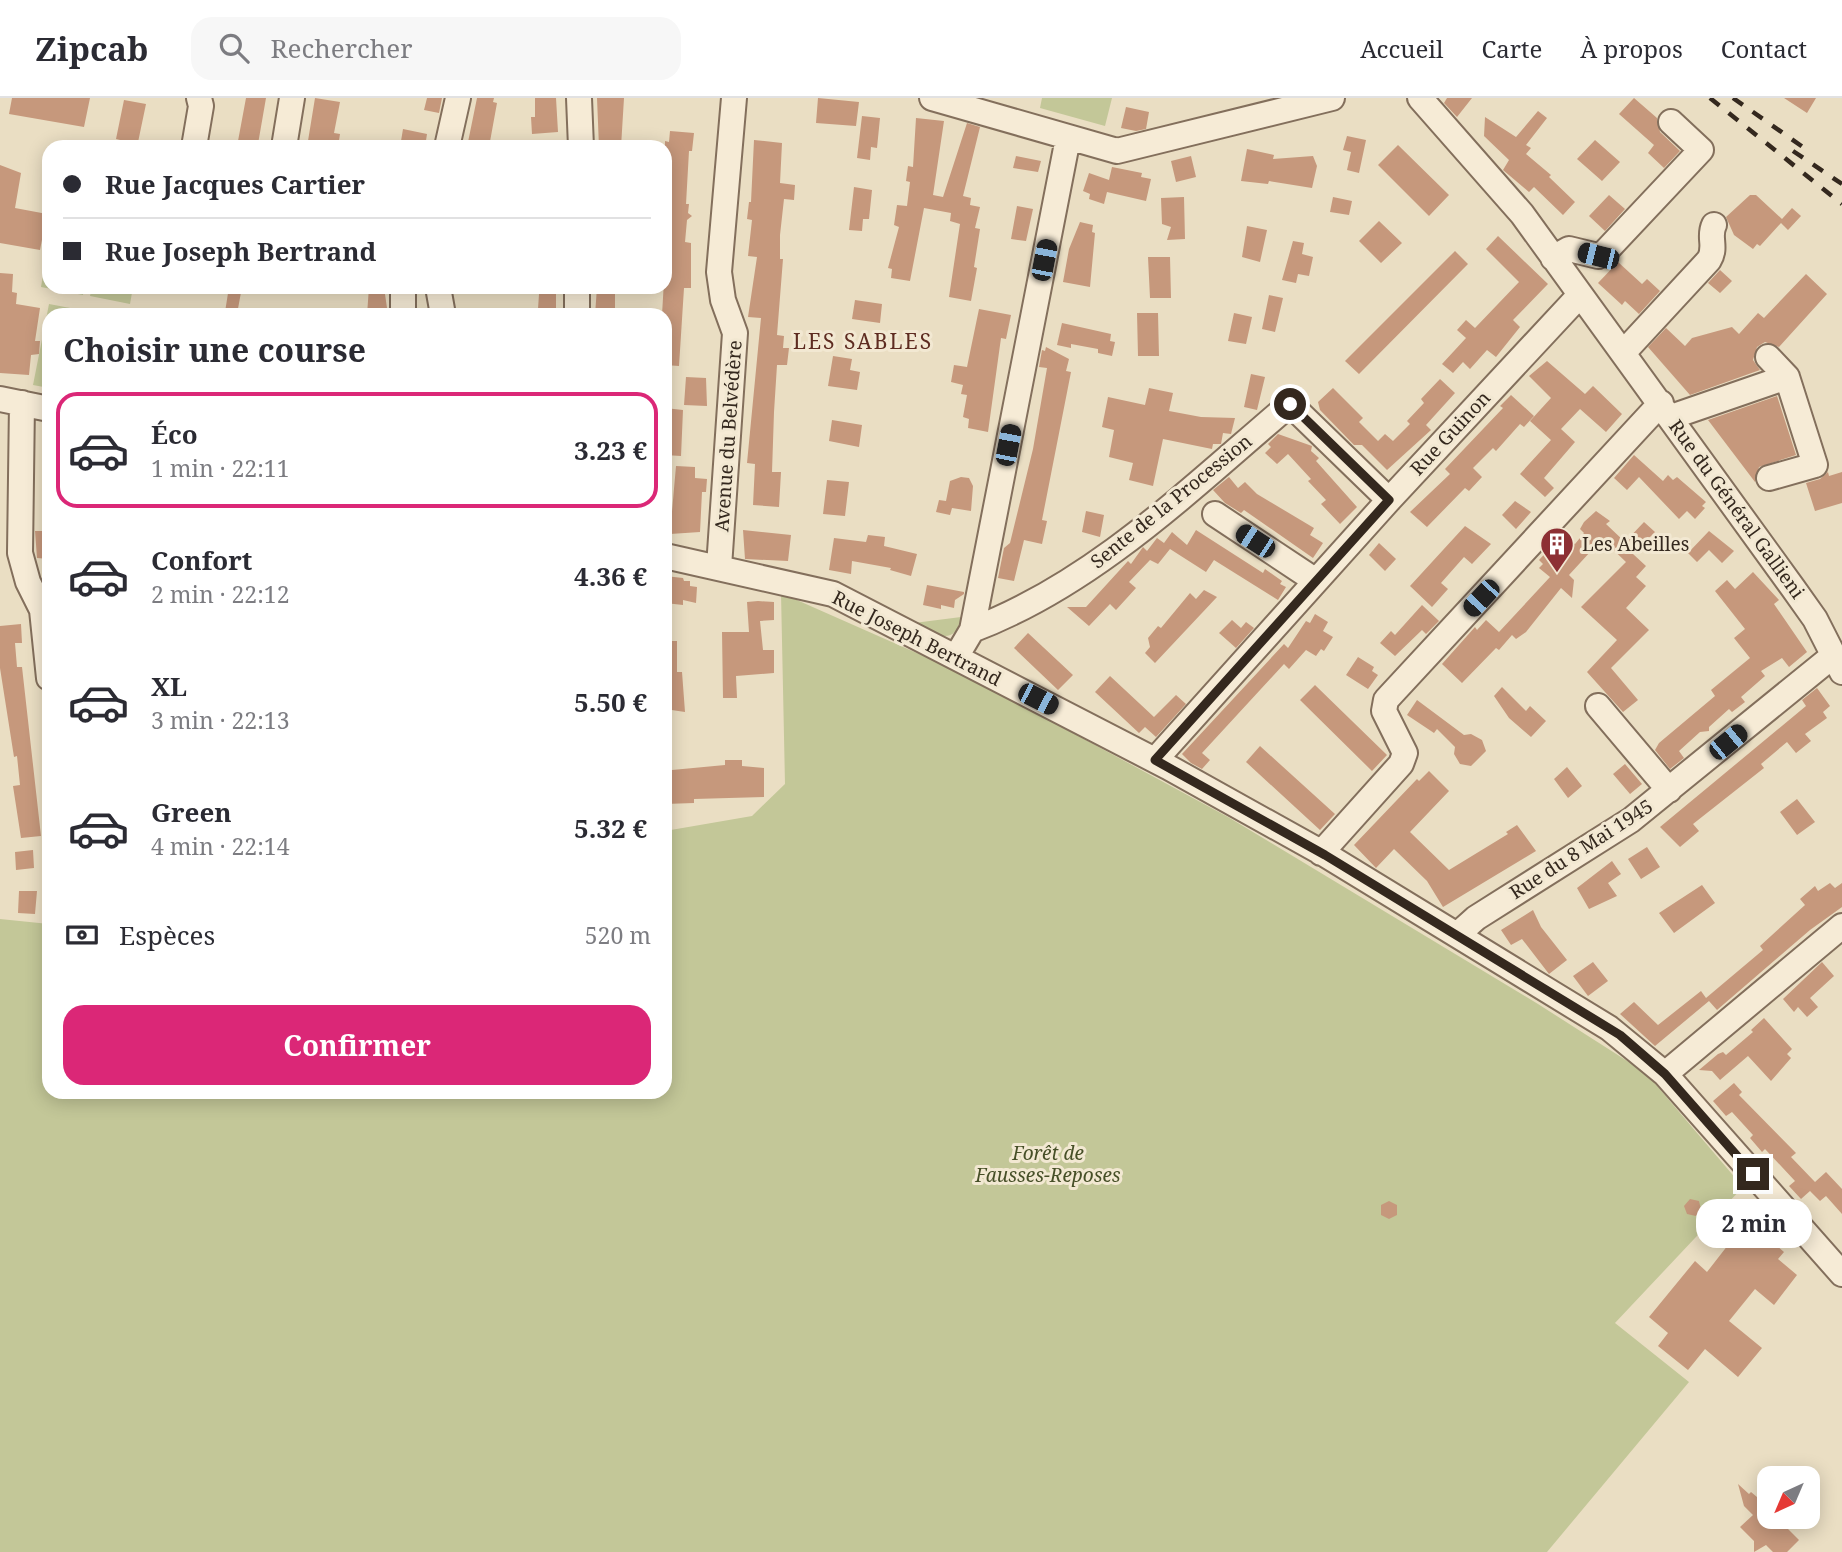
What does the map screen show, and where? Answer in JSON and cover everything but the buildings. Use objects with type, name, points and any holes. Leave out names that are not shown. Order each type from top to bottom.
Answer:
[{"type":"street","points":[[195,140],[201,106],[199,98]]},
{"type":"street","points":[[285,140],[292,98]]},
{"type":"street","points":[[449,140],[458,98]]},
{"type":"street","points":[[579,98],[581,140]]},
{"type":"street","name":"Avenue du Belvédère","points":[[719,567],[735,332],[723,300],[719,272],[734,98]]},
{"type":"street","points":[[932,98],[1117,151],[1332,98]]},
{"type":"street","name":"Rue du Général Gallieni","points":[[1420,98],[1522,214],[1793,588],[1838,663]]},
{"type":"street","points":[[1553,258],[1569,249],[1598,256],[1605,252],[1700,150],[1671,122]]},
{"type":"street","points":[[956,657],[972,630],[1068,138]]},
{"type":"street","points":[[1622,353],[1709,260],[1714,246],[1714,225]]},
{"type":"street","name":"Rue Guinon","points":[[1155,760],[1389,500],[1579,296]]},
{"type":"street","points":[[1768,357],[1787,377],[1815,464],[1769,478]]},
{"type":"street","points":[[1321,853],[1401,764],[1403,746],[1384,711],[1386,700],[1666,410],[1751,382],[1787,377]]},
{"type":"street","points":[[42,408],[11,401],[20,552],[28,582],[42,610]]},
{"type":"street","name":"Sente de la Procession","points":[[972,630],[1002,619],[1052,591],[1113,550],[1290,404],[1389,500]]},
{"type":"street","points":[[1215,514],[1316,580]]},
{"type":"street","name":"Rue Joseph Bertrand","points":[[672,557],[833,594],[1155,760],[1321,853],[1457,935],[1620,1035],[1665,1074],[1842,1274]]},
{"type":"street","name":"Rue du 8 Mai 1945","points":[[1457,935],[1476,918],[1631,820],[1838,663]]},
{"type":"street","points":[[1598,706],[1669,790]]},
{"type":"street","points":[[1665,1074],[1842,926]]},
{"type":"green space","points":[[1042,98],[1112,98],[1105,126],[1040,108]]},
{"type":"green space","points":[[90,294],[132,294],[130,304]]},
{"type":"green space","points":[[49,304],[70,308],[48,308]]},
{"type":"green space","points":[[42,339],[42,387],[33,385]]},
{"type":"green space","name":"Forêt de Fausses-Reposes","points":[[781,593],[962,673],[1228,817],[1538,1004],[1646,1073],[1743,1187],[1615,1323],[1689,1382],[1547,1552],[0,1552],[0,919],[42,923],[42,1099],[672,1099],[672,830],[752,816],[785,784]]},
{"type":"green space","points":[[961,617],[958,627],[949,636],[936,634],[914,623]]},
{"type":"railway","points":[[1710,98],[1842,204]]},
{"type":"railway","points":[[1733,98],[1810,152]]},
{"type":"railway","points":[[1793,151],[1842,184]]},
{"type":"place","name":"Les Abeilles","points":[[1557,574]]},
{"type":"district","name":"LES SABLES","points":[[863,341]]},
{"type":"route","points":[[1290,404],[1389,500],[1155,760],[1325,855],[1620,1035],[1665,1074],[1753,1174]]}]
